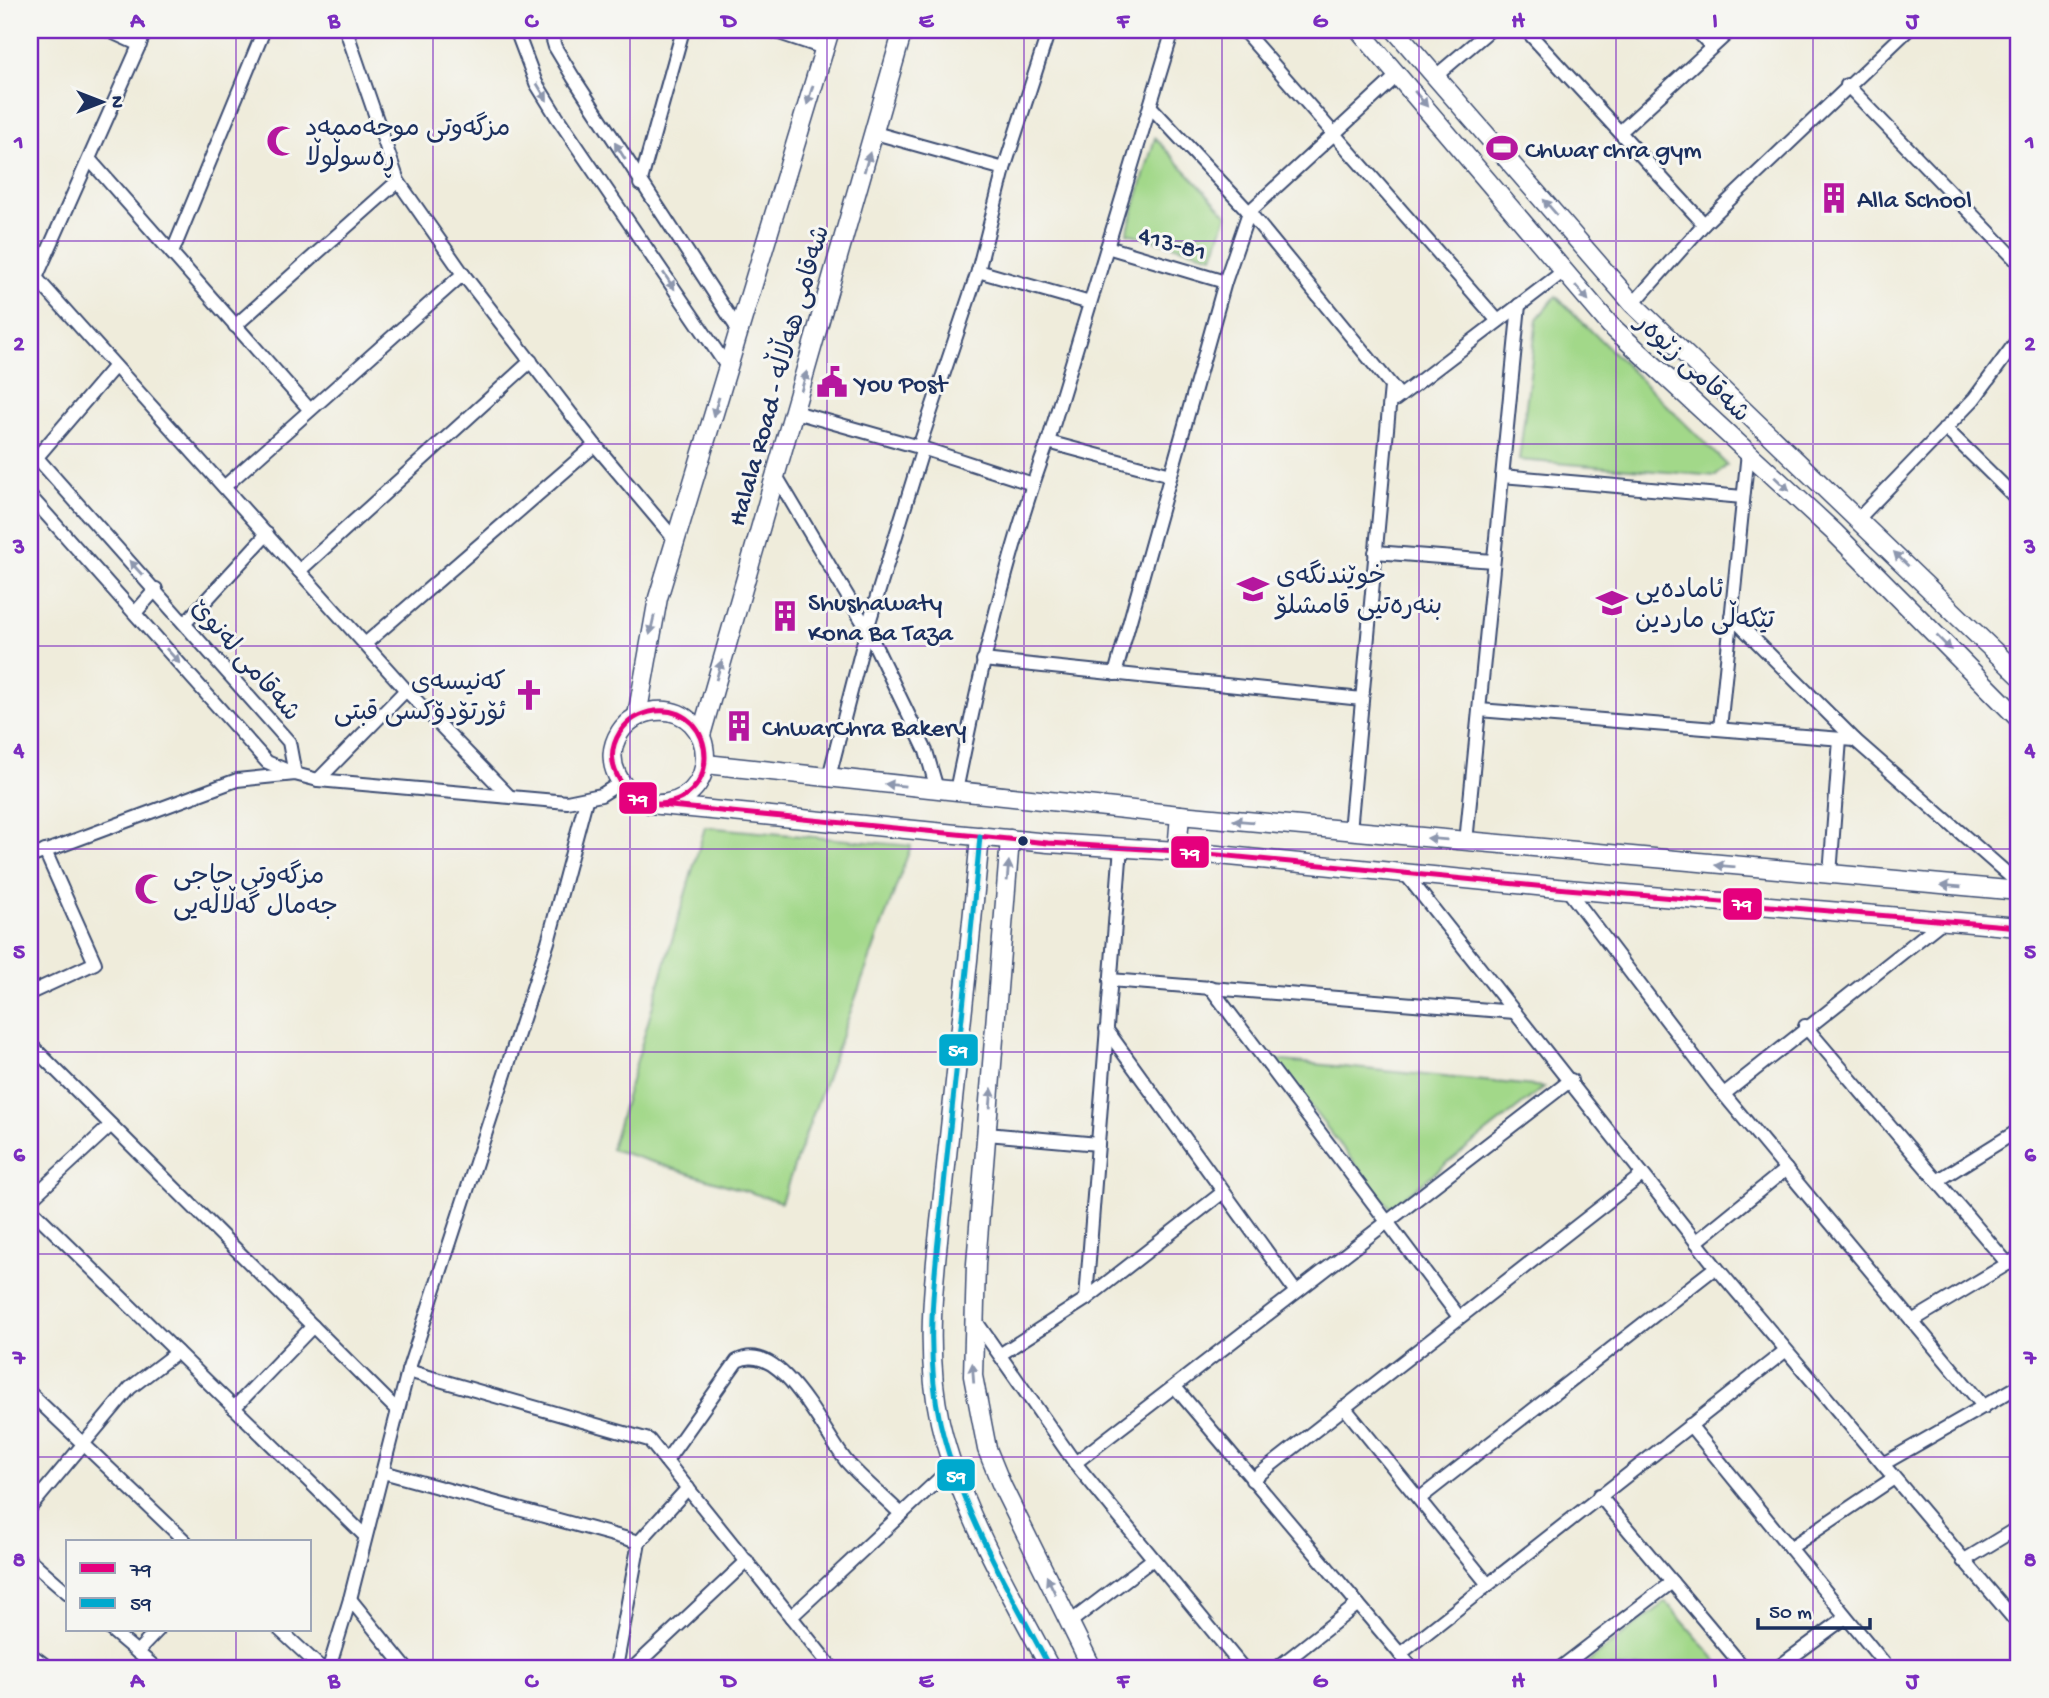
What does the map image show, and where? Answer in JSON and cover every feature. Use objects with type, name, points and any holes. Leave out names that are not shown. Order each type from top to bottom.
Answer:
[{"type":"street","points":[[107,30],[140,45]]},
{"type":"street","points":[[146,30],[90,160],[33,275],[406,690],[509,796]]},
{"type":"street","points":[[172,253],[264,30]]},
{"type":"street","points":[[346,30],[398,181],[463,274],[595,445],[676,541]]},
{"type":"street","points":[[516,30],[536,83],[557,117],[728,368]]},
{"type":"street","points":[[550,30],[555,47],[640,184],[739,331]]},
{"type":"street","points":[[555,47],[560,30]]},
{"type":"street","points":[[640,184],[683,30]]},
{"type":"street","points":[[770,30],[824,48]]},
{"type":"street","name":"Halala Road - شەقامی هەڵاڵە","points":[[637,716],[651,627],[830,30]]},
{"type":"street","name":"Halala Road - شەقامی هەڵاڵە","points":[[701,736],[903,30]]},
{"type":"street","points":[[829,777],[867,629],[921,447],[978,271],[1004,169],[1049,30]]},
{"type":"street","points":[[956,791],[983,660],[1033,484],[1048,443],[1173,30]]},
{"type":"street","points":[[1243,30],[1498,321]]},
{"type":"street","name":"شەقامی زێوەر","points":[[1359,30],[1610,325],[1834,532],[2019,719]]},
{"type":"street","name":"شەقامی زێوەر","points":[[1395,30],[1437,75],[1633,304],[1859,518],[2019,675]]},
{"type":"street","points":[[1437,75],[1490,30]]},
{"type":"street","points":[[1526,30],[1704,223]]},
{"type":"street","points":[[1696,30],[1712,47]]},
{"type":"street","points":[[1620,132],[1731,30]]},
{"type":"street","points":[[1633,304],[1704,223],[1908,30]]},
{"type":"street","points":[[1115,674],[1225,282],[1249,212],[1399,74]]},
{"type":"street","points":[[1847,85],[2019,263]]},
{"type":"street","points":[[1150,106],[1249,212],[1393,396],[1375,552],[1350,831]]},
{"type":"street","points":[[875,133],[1004,169]]},
{"type":"street","points":[[90,160],[310,410]]},
{"type":"street","points":[[235,326],[398,181]]},
{"type":"street","name":"413-81","points":[[1107,247],[1225,282]]},
{"type":"street","points":[[978,271],[1090,303]]},
{"type":"street","points":[[1393,396],[1564,271]]},
{"type":"street","points":[[224,487],[463,274]]},
{"type":"street","points":[[1466,842],[1519,305]]},
{"type":"street","points":[[1859,518],[1974,399],[2019,338]]},
{"type":"street","points":[[299,571],[531,361]]},
{"type":"street","points":[[33,454],[115,366]]},
{"type":"street","points":[[795,412],[921,447],[1033,484]]},
{"type":"street","points":[[1945,428],[2019,501]]},
{"type":"street","points":[[1048,443],[1171,475]]},
{"type":"street","points":[[365,644],[595,445]]},
{"type":"street","points":[[1720,729],[1748,452]]},
{"type":"street","name":"شەقامی لەنوێ","points":[[33,454],[186,622],[289,743],[295,774]]},
{"type":"street","points":[[775,474],[867,629],[926,751],[937,789]]},
{"type":"street","points":[[1502,476],[1743,496]]},
{"type":"street","name":"شەقامی لەنوێ","points":[[32,504],[135,613],[267,762],[295,774]]},
{"type":"street","points":[[186,622],[268,534]]},
{"type":"street","points":[[1375,552],[1493,561]]},
{"type":"street","points":[[135,613],[156,589]]},
{"type":"street","points":[[1731,617],[1855,740],[2019,884]]},
{"type":"street","points":[[983,660],[1362,699]]},
{"type":"street","points":[[318,780],[406,690]]},
{"type":"street","points":[[1479,710],[1855,740]]},
{"type":"street","points":[[650,804],[663,805],[687,797],[701,779],[706,764],[701,736],[694,725],[673,713],[660,711],[637,716],[627,724],[614,746],[615,772],[620,783],[628,793],[650,804],[1010,839],[1177,850],[1566,889],[2019,927]]},
{"type":"street","points":[[1830,875],[1840,739]]},
{"type":"street","points":[[706,764],[1180,815],[2019,891]]},
{"type":"street","points":[[30,857],[237,780],[295,774],[318,780],[550,801],[586,800],[620,783]]},
{"type":"street","points":[[329,1668],[350,1599],[408,1371],[548,943],[586,800]]},
{"type":"street","points":[[1177,850],[1180,815]]},
{"type":"street","points":[[980,836],[972,939],[950,1120],[932,1322],[933,1371],[940,1422],[953,1466],[990,1553],[1050,1668]]},
{"type":"street","points":[[1010,839],[973,1317],[972,1376],[987,1448],[1002,1486],[1092,1668]]},
{"type":"street","points":[[1086,1299],[1122,846]]},
{"type":"street","points":[[30,993],[95,963],[44,851]]},
{"type":"street","points":[[1404,872],[1571,1080],[1642,1175],[1716,1267],[2019,1625]]},
{"type":"street","points":[[1566,889],[1724,1094],[1984,1407]]},
{"type":"street","points":[[1724,1094],[1805,1026],[1944,919]]},
{"type":"street","points":[[1110,980],[1515,1012]]},
{"type":"street","points":[[1210,987],[1459,1317]]},
{"type":"street","points":[[1805,1026],[1937,1181],[2014,1260],[1912,1321]]},
{"type":"street","points":[[1106,1029],[1296,1293]]},
{"type":"street","points":[[30,1044],[398,1411]]},
{"type":"street","points":[[1075,1463],[1571,1080]]},
{"type":"street","points":[[30,1200],[111,1125]]},
{"type":"street","points":[[1937,1181],[2019,1130]]},
{"type":"street","points":[[987,1134],[1098,1143]]},
{"type":"street","points":[[1696,1242],[1786,1168]]},
{"type":"street","points":[[1252,1480],[1642,1175]]},
{"type":"street","points":[[1001,1354],[1086,1299],[1222,1193]]},
{"type":"street","points":[[30,1208],[365,1535]]},
{"type":"street","points":[[1419,1499],[1716,1267]]},
{"type":"street","points":[[973,1317],[1075,1463],[1243,1668]]},
{"type":"street","points":[[234,1408],[313,1326]]},
{"type":"street","points":[[1399,1654],[1486,1582],[1785,1351]]},
{"type":"street","points":[[30,1508],[130,1388],[177,1352]]},
{"type":"street","points":[[666,1461],[737,1361],[745,1357],[758,1358],[780,1370],[795,1386],[848,1463],[901,1514]]},
{"type":"street","points":[[408,1371],[649,1440],[828,1667]]},
{"type":"street","points":[[1882,1464],[2019,1386]]},
{"type":"street","points":[[1175,1387],[1412,1668]]},
{"type":"street","points":[[30,1393],[184,1540]]},
{"type":"street","points":[[1344,1407],[1486,1582]]},
{"type":"street","points":[[1690,1425],[1888,1668]]},
{"type":"street","points":[[791,1617],[953,1466]]},
{"type":"street","points":[[383,1472],[639,1542]]},
{"type":"street","points":[[1790,1548],[1894,1478]]},
{"type":"street","points":[[616,1668],[639,1542],[688,1488]]},
{"type":"street","points":[[1599,1495],[1744,1668]]},
{"type":"street","points":[[1964,1561],[2019,1527]]},
{"type":"street","points":[[1069,1623],[1153,1559]]},
{"type":"street","points":[[30,1560],[66,1591]]},
{"type":"street","points":[[633,1668],[747,1561]]},
{"type":"street","points":[[1560,1668],[1672,1582]]},
{"type":"street","points":[[350,1599],[406,1668]]},
{"type":"street","points":[[1277,1668],[1358,1604]]},
{"type":"street","points":[[1777,1668],[1846,1617]]},
{"type":"street","points":[[113,1632],[156,1668]]},
{"type":"street","points":[[137,1652],[156,1632]]},
{"type":"street","points":[[282,1632],[321,1668]]},
{"type":"street","points":[[30,1654],[49,1668]]},
{"type":"green space","points":[[1155,138],[1227,215],[1213,256],[1127,233]]},
{"type":"green space","points":[[1556,296],[1727,465],[1716,476],[1519,460],[1537,319]]},
{"type":"green space","points":[[705,827],[911,846],[781,1202],[611,1149]]},
{"type":"green space","points":[[1274,1060],[1544,1087],[1390,1208]]},
{"type":"green space","points":[[1666,1602],[1723,1668],[1580,1668]]},
{"type":"transit line","name":"79","points":[[650,804],[675,801],[692,791],[702,775],[705,757],[702,739],[692,723],[676,713],[655,711],[640,715],[627,724],[620,732],[613,754],[613,765],[623,784],[630,792],[650,804],[1048,843],[1177,851],[1567,889],[2019,927]]},
{"type":"transit line","name":"59","points":[[980,836],[935,1274],[932,1363],[940,1422],[960,1486],[1002,1579],[1050,1668]]},
{"type":"place","name":"مزگەوتی موحەممەد ڕەسوڵوڵا","points":[[282,141]]},
{"type":"place","name":"Chwar chra gym","points":[[1502,148]]},
{"type":"place","name":"Alla School","points":[[1834,198]]},
{"type":"place","name":"You Post","points":[[832,382]]},
{"type":"place","name":"خوێندنگەی بنەرەتیی قامشلۆ","points":[[1253,589]]},
{"type":"place","name":"ئامادەیی تێکەڵی ماردین","points":[[1612,603]]},
{"type":"place","name":"Shushawaty Kona Ba Taza","points":[[785,616]]},
{"type":"place","name":"کەنیسەی ئۆرتۆدۆکسی قبتی","points":[[529,695]]},
{"type":"place","name":"ChwarChra Bakery","points":[[739,726]]},
{"type":"place","name":"مزگەوتی حاجی جەمال گەڵاڵەیی","points":[[150,889]]}]
